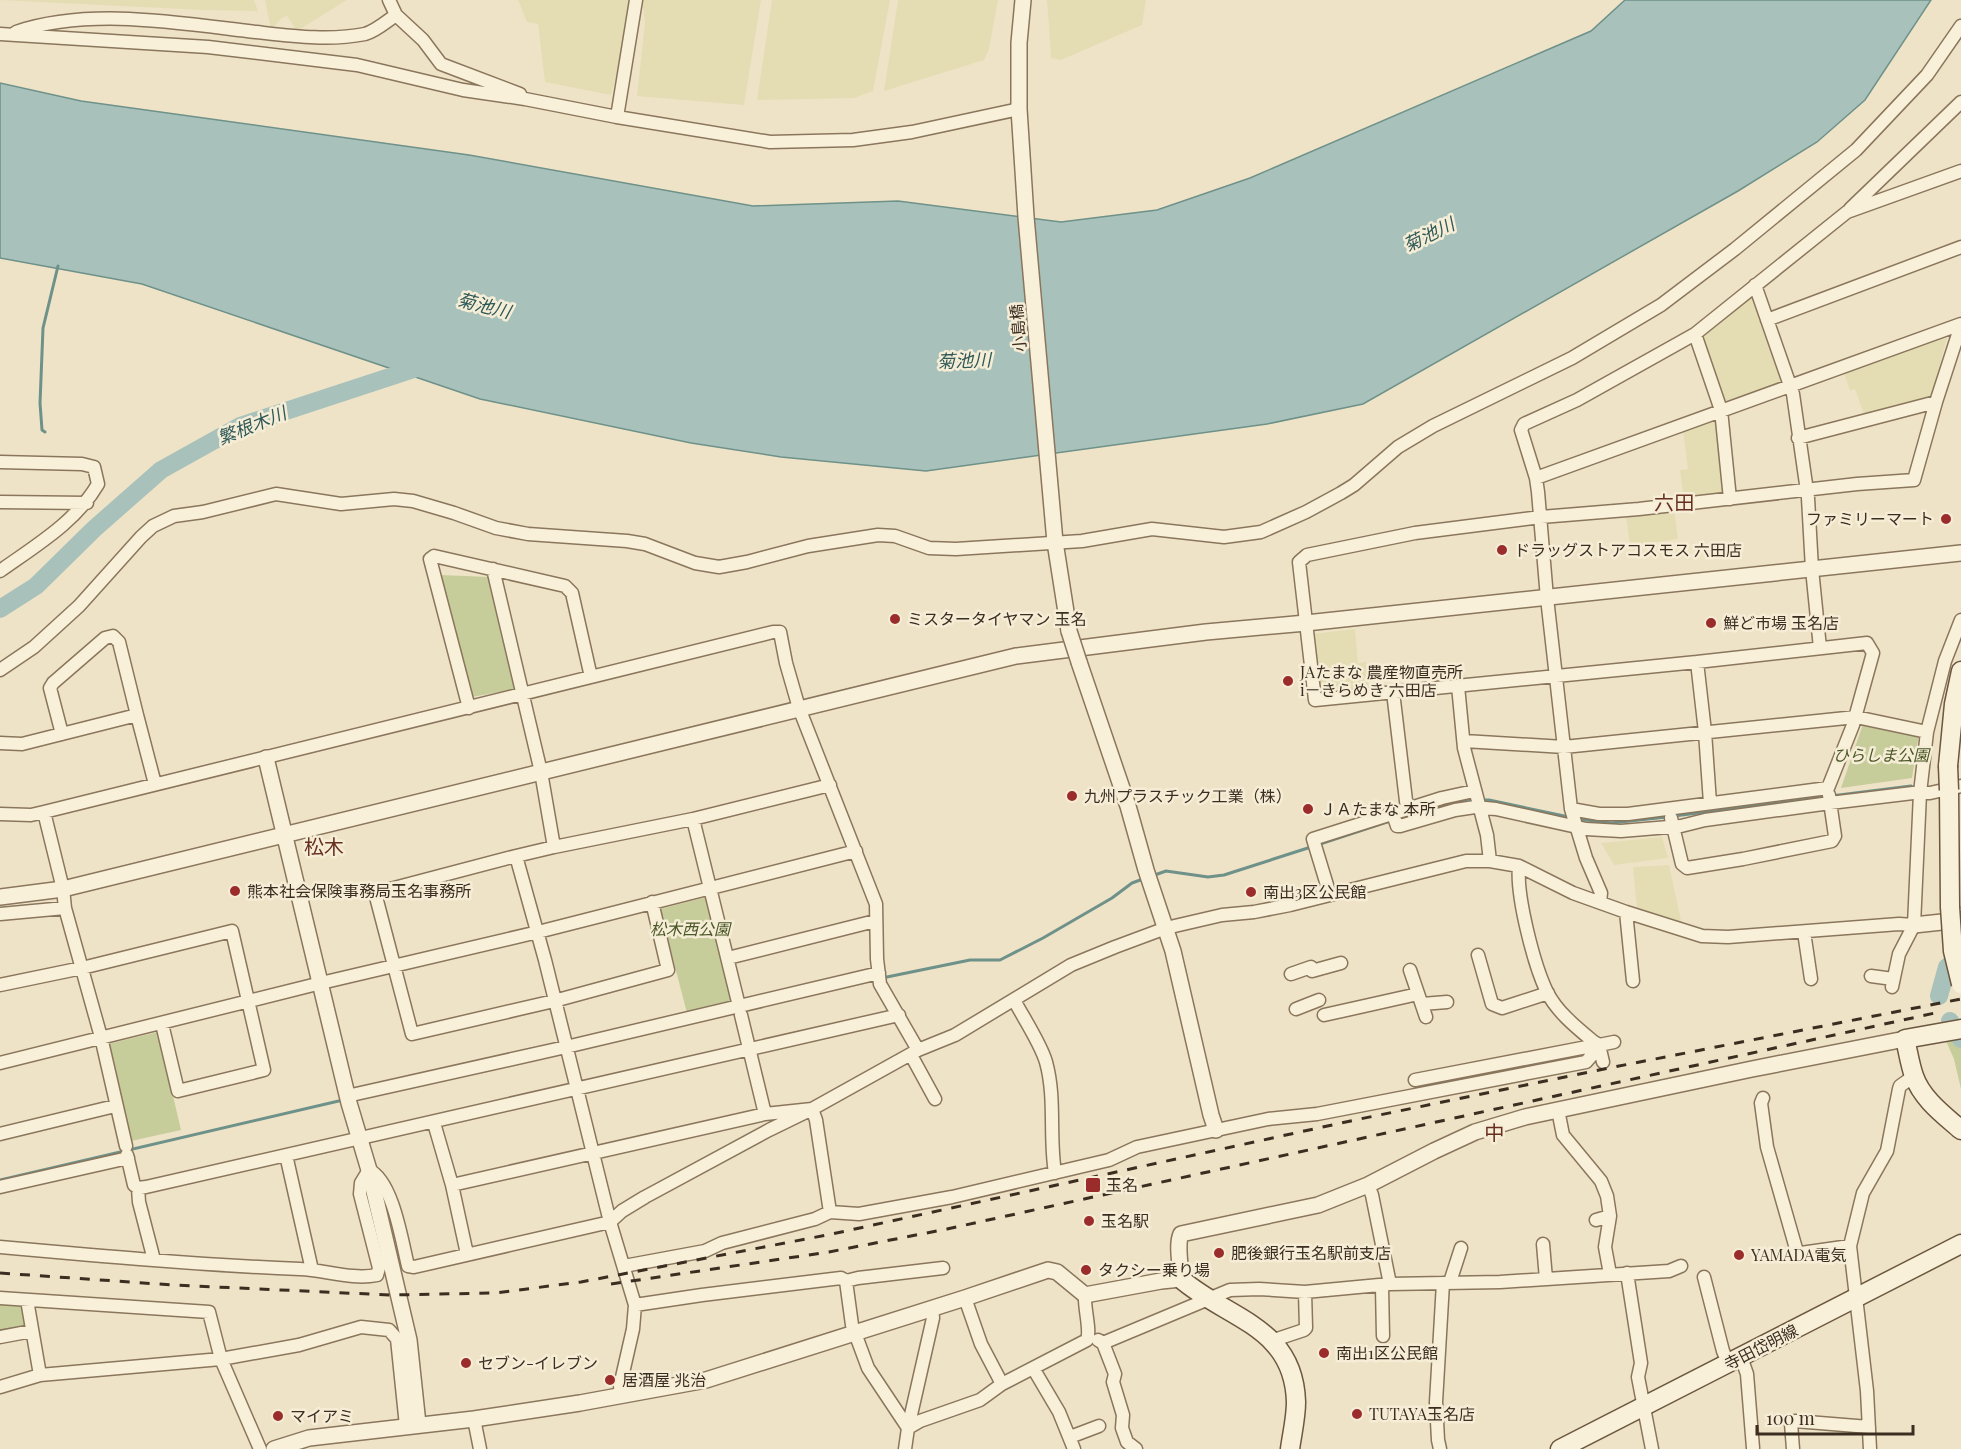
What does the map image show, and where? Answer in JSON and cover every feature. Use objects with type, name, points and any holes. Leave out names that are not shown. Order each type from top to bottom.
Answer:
[{"type":"main road","points":[[1961,671],[1954,704],[1948,766],[1955,788],[1956,914],[1953,951],[1961,984]]},
{"type":"main road","points":[[1960,1029],[1905,1039],[1914,1076],[1933,1104],[1961,1130]]},
{"type":"main road","name":"寺田岱明線","points":[[1560,1449],[1961,1244]]},
{"type":"main road","points":[[1180,1279],[1257,1327],[1286,1360],[1296,1402],[1290,1449]]},
{"type":"street","points":[[389,0],[396,15],[423,40],[441,64],[517,92],[525,99]]},
{"type":"street","points":[[617,117],[636,0]]},
{"type":"street","name":"小島橋","points":[[1023,0],[1018,43],[1026,216],[1054,537],[1069,631],[1128,806],[1173,951],[1216,1130]]},
{"type":"street","points":[[4,34],[36,25],[90,18],[181,24],[299,37],[337,36],[368,33],[396,15]]},
{"type":"street","points":[[0,670],[34,646],[79,606],[153,526],[174,516],[203,512],[276,494],[341,504],[413,501],[496,528],[528,534],[645,544],[694,563],[719,567],[808,546],[879,535],[895,536],[929,548],[956,549],[1054,537],[1082,541],[1152,529],[1224,537],[1261,532],[1341,493],[1398,447],[1416,436],[1572,358],[1661,305],[1856,150],[1927,75],[1961,26]]},
{"type":"street","points":[[4,34],[208,47],[345,63],[463,90],[770,142],[853,140],[1020,115]]},
{"type":"street","points":[[1600,902],[1601,893],[1586,858],[1573,818],[1547,598],[1536,478],[1521,430],[1524,424],[1577,400],[1695,334],[1847,212],[1961,102]]},
{"type":"street","points":[[1847,212],[1961,171]]},
{"type":"street","points":[[1767,320],[1961,247]]},
{"type":"street","points":[[1755,285],[1793,394],[1807,491],[1820,648]]},
{"type":"street","points":[[1536,478],[1961,324]]},
{"type":"street","points":[[1671,817],[1682,864],[1687,868],[1832,841],[1835,836],[1829,796],[1856,717],[1873,653],[1867,643],[1315,700],[1299,561],[1307,555],[1415,533],[1541,517],[1914,480],[1961,324]]},
{"type":"street","points":[[1695,334],[1721,411],[1730,499]]},
{"type":"street","points":[[1798,438],[1936,402]]},
{"type":"street","points":[[0,462],[60,462],[94,467],[98,484],[87,503],[50,536],[0,571]]},
{"type":"street","points":[[0,502],[87,503]]},
{"type":"street","points":[[0,897],[63,889],[1016,656],[1206,632],[1961,553]]},
{"type":"street","points":[[469,708],[430,559],[434,556],[565,586],[572,593],[591,676]]},
{"type":"street","points":[[494,569],[541,772],[554,847]]},
{"type":"street","points":[[1871,976],[1893,983],[1899,954],[1914,925],[1920,793],[1927,732],[1945,661],[1961,620]]},
{"type":"street","points":[[0,814],[44,812],[591,676],[780,632],[799,708],[876,904],[879,977],[899,1015],[935,1099]]},
{"type":"street","points":[[62,734],[50,688],[105,638],[113,636],[119,642],[154,784]]},
{"type":"street","points":[[1697,662],[1710,803]]},
{"type":"street","points":[[1458,686],[1464,741],[1490,861]]},
{"type":"street","points":[[1393,692],[1407,809]]},
{"type":"street","points":[[0,743],[22,744],[137,716]]},
{"type":"street","points":[[1464,741],[1564,747],[1856,717],[1927,732]]},
{"type":"street","points":[[266,758],[409,1340],[412,1425]]},
{"type":"street","points":[[652,902],[668,970],[412,1034],[375,893],[516,856],[693,819],[830,785]]},
{"type":"street","points":[[1573,818],[1586,829],[1621,831],[1710,803],[1920,793],[1955,788]]},
{"type":"street","points":[[1330,895],[1313,839],[1395,819],[1407,809],[1478,800],[1496,809],[1573,818],[1599,814],[1671,817],[1829,796]]},
{"type":"street","points":[[1395,819],[1400,826],[1455,810],[1478,800]]},
{"type":"street","points":[[44,812],[63,889],[65,908],[101,1037],[134,1185],[138,1188],[139,1202],[154,1260]]},
{"type":"street","points":[[693,819],[765,1114]]},
{"type":"street","points":[[0,1063],[538,932],[856,851]]},
{"type":"street","points":[[516,856],[538,932],[609,1222],[635,1305],[633,1329],[620,1386],[621,1395]]},
{"type":"street","points":[[369,1170],[374,1172],[388,1190],[408,1266],[414,1267],[609,1222],[645,1197],[915,1053],[955,1035],[1071,965],[1166,928],[1222,915],[1254,912],[1466,861],[1490,861],[1519,866],[1573,893],[1702,936],[1728,937],[1899,924],[1914,925],[1956,914]]},
{"type":"street","points":[[1519,866],[1519,886],[1530,939],[1548,993],[1562,1014],[1595,1044],[1603,1062]]},
{"type":"street","points":[[0,914],[65,908]]},
{"type":"street","points":[[1626,912],[1633,981]]},
{"type":"street","points":[[728,958],[875,921]]},
{"type":"street","points":[[0,985],[82,968],[232,931],[264,1070],[178,1091],[162,1024]]},
{"type":"street","points":[[1804,932],[1811,979]]},
{"type":"street","points":[[1478,955],[1492,1004],[1502,1008],[1548,993]]},
{"type":"street","points":[[1291,974],[1341,963]]},
{"type":"street","points":[[1410,970],[1426,1017]]},
{"type":"street","points":[[348,1098],[568,1051],[879,977]]},
{"type":"street","points":[[1324,1014],[1420,999],[1446,1002]]},
{"type":"street","points":[[1014,1000],[1046,1060],[1051,1088],[1055,1173]]},
{"type":"street","points":[[1296,1009],[1319,1000]]},
{"type":"street","points":[[138,1188],[434,1123],[899,1015]]},
{"type":"street","points":[[274,1449],[309,1438],[474,1419],[706,1380],[1048,1270],[1057,1272],[1085,1295],[1180,1279],[1181,1262],[1178,1240],[1181,1234],[1318,1205],[1368,1185],[1434,1150],[1475,1132],[1525,1116],[1905,1039]]},
{"type":"street","points":[[1415,1080],[1614,1042]]},
{"type":"street","points":[[624,1266],[705,1251],[722,1243],[815,1219],[830,1212],[859,1214],[919,1204],[1109,1160],[1137,1147],[1216,1130],[1268,1119],[1317,1114],[1586,1062],[1593,1054],[1595,1044]]},
{"type":"street","points":[[1870,1449],[1867,1391],[1850,1246],[1863,1193],[1887,1151],[1900,1086],[1914,1076]]},
{"type":"street","points":[[1763,1098],[1761,1103],[1767,1147],[1797,1252],[1850,1246]]},
{"type":"street","points":[[0,1134],[116,1106]]},
{"type":"street","points":[[452,1185],[765,1114],[812,1109]]},
{"type":"street","points":[[812,1109],[816,1120],[830,1212]]},
{"type":"street","points":[[1558,1110],[1563,1136],[1601,1181],[1607,1196],[1610,1216],[1605,1248],[1610,1274]]},
{"type":"street","points":[[434,1123],[452,1185],[467,1254]]},
{"type":"street","points":[[0,1187],[127,1153]]},
{"type":"street","points":[[286,1155],[312,1270]]},
{"type":"street","points":[[0,1247],[237,1267],[312,1270],[366,1277],[377,1275],[379,1268],[360,1194],[362,1183],[369,1170]]},
{"type":"street","points":[[1368,1185],[1372,1195],[1386,1286],[1383,1336]]},
{"type":"street","points":[[1596,1220],[1610,1216]]},
{"type":"street","points":[[1543,1244],[1546,1279]]},
{"type":"street","points":[[1440,1449],[1436,1402],[1447,1283],[1461,1248]]},
{"type":"street","points":[[1103,1343],[1230,1290],[1305,1292],[1546,1279],[1669,1270],[1681,1266]]},
{"type":"street","points":[[635,1305],[823,1280],[841,1278],[846,1281],[943,1268]]},
{"type":"street","points":[[1627,1273],[1639,1343],[1641,1363],[1638,1377],[1652,1449]]},
{"type":"street","points":[[1704,1276],[1723,1351],[1735,1360],[1747,1374],[1753,1448]]},
{"type":"street","points":[[846,1281],[854,1334],[868,1368],[908,1428]]},
{"type":"street","points":[[1271,1341],[1306,1328],[1305,1292]]},
{"type":"street","points":[[908,1428],[920,1421],[980,1400],[1002,1384],[1087,1340],[1089,1336],[1084,1308],[1085,1295]]},
{"type":"street","points":[[0,1298],[209,1312],[221,1359],[260,1449]]},
{"type":"street","points":[[965,1298],[981,1344],[1002,1384]]},
{"type":"street","points":[[27,1300],[40,1375]]},
{"type":"street","points":[[905,1449],[933,1318],[932,1308]]},
{"type":"street","points":[[0,1387],[40,1375],[221,1359],[300,1345],[361,1327],[389,1330],[397,1339],[412,1425]]},
{"type":"street","points":[[0,1337],[32,1331]]},
{"type":"street","points":[[1089,1336],[1103,1343],[1115,1374],[1125,1389]]},
{"type":"street","points":[[1033,1368],[1059,1412],[1072,1443],[1099,1426]]},
{"type":"street","points":[[1115,1374],[1113,1382],[1123,1415],[1122,1428],[1127,1442],[1136,1449]]},
{"type":"street","points":[[474,1419],[480,1449]]},
{"type":"street","points":[[1793,1449],[1791,1423],[1795,1421],[1869,1427]]},
{"type":"shaded area","points":[[0,0],[254,0],[258,11],[202,10]]},
{"type":"shaded area","points":[[265,0],[347,0],[297,31],[287,16],[271,29]]},
{"type":"shaded area","points":[[518,0],[635,0],[611,95],[545,82],[538,24],[527,22]]},
{"type":"shaded area","points":[[642,0],[761,0],[744,105],[637,96],[645,23]]},
{"type":"shaded area","points":[[772,0],[890,0],[873,91],[854,98],[757,100]]},
{"type":"shaded area","points":[[898,0],[998,0],[989,49],[984,60],[884,91]]},
{"type":"shaded area","points":[[1047,0],[1146,0],[1142,25],[1061,60],[1051,58]]},
{"type":"shaded area","points":[[1751,294],[1783,383],[1724,403],[1701,339]]},
{"type":"shaded area","points":[[1948,334],[1931,398],[1864,414],[1855,389],[1850,391],[1844,373]]},
{"type":"shaded area","points":[[1717,416],[1724,496],[1684,501],[1680,470],[1688,469],[1683,430]]},
{"type":"shaded area","points":[[1674,510],[1678,539],[1630,546],[1626,516]]},
{"type":"shaded area","points":[[1355,629],[1358,663],[1366,662],[1369,691],[1318,697],[1311,634]]},
{"type":"shaded area","points":[[1662,837],[1668,858],[1614,865],[1601,843]]},
{"type":"shaded area","points":[[1669,865],[1682,925],[1637,909],[1633,867]]},
{"type":"green space","points":[[441,575],[489,577],[516,689],[472,697]]},
{"type":"green space","name":"ひらしま公園","points":[[1863,724],[1919,734],[1912,778],[1841,788]]},
{"type":"green space","name":"松木西公園","points":[[707,897],[733,1002],[687,1013],[660,909]]},
{"type":"green space","points":[[1961,1029],[1961,1089],[1954,1059],[1942,1032]]},
{"type":"green space","points":[[158,1032],[181,1130],[131,1141],[108,1044]]},
{"type":"green space","points":[[0,1302],[23,1304],[28,1325],[24,1330],[0,1334]]},
{"type":"water","name":"菊池川","points":[[1625,0],[1931,0],[1865,100],[1817,142],[1738,191],[1363,404],[1267,424],[926,471],[781,457],[691,443],[480,399],[142,284],[0,258],[0,83],[81,101],[469,155],[753,206],[898,201],[1061,222],[1157,210],[1250,178],[1591,31]]},
{"type":"waterway","points":[[45,432],[42,430],[40,403],[43,328],[58,266]]},
{"type":"waterway","name":"繁根木川","points":[[0,609],[36,586],[94,529],[161,470],[240,426],[426,365]]},
{"type":"waterway","points":[[1831,796],[1911,786]]},
{"type":"waterway","points":[[1674,816],[1825,797]]},
{"type":"waterway","points":[[1397,819],[1465,800],[1475,800]]},
{"type":"waterway","points":[[1481,800],[1569,817]]},
{"type":"waterway","points":[[1578,819],[1611,823],[1667,817]]},
{"type":"waterway","points":[[1317,845],[1390,821]]},
{"type":"waterway","points":[[1152,876],[1166,871],[1208,877],[1224,875],[1311,847]]},
{"type":"waterway","points":[[882,978],[970,960],[1000,960],[1043,938],[1112,898],[1132,883],[1143,879]]},
{"type":"waterway","points":[[1939,996],[1947,967],[1961,956]]},
{"type":"waterway","points":[[1950,1021],[1961,1039]]},
{"type":"waterway","points":[[0,1180],[343,1100]]},
{"type":"railway","points":[[0,1273],[173,1285],[390,1295],[495,1293],[581,1282],[832,1234],[1355,1120],[1961,999]]},
{"type":"railway","points":[[611,1284],[829,1252],[947,1229],[1935,1013]]},
{"type":"place","name":"ファミリーマート","points":[[1946,519]]},
{"type":"place","name":"ドラッグストアコスモス 六田店","points":[[1502,550]]},
{"type":"place","name":"ミスタータイヤマン 玉名","points":[[895,619]]},
{"type":"place","name":"鮮ど市場 玉名店","points":[[1711,623]]},
{"type":"place","name":"JAたまな 農産物直売所 i－きらめき 六田店","points":[[1288,681]]},
{"type":"place","name":"九州プラスチック工業（株）","points":[[1072,796]]},
{"type":"place","name":"ＪＡたまな 本所","points":[[1308,809]]},
{"type":"place","name":"熊本社会保険事務局玉名事務所","points":[[235,891]]},
{"type":"place","name":"南出3区公民館","points":[[1251,892]]},
{"type":"place","name":"玉名","points":[[1093,1185]]},
{"type":"place","name":"玉名駅","points":[[1089,1221]]},
{"type":"place","name":"肥後銀行玉名駅前支店","points":[[1219,1253]]},
{"type":"place","name":"YAMADA電気","points":[[1739,1255]]},
{"type":"place","name":"タクシー乗り場","points":[[1086,1270]]},
{"type":"place","name":"南出1区公民館","points":[[1324,1353]]},
{"type":"place","name":"セブン-イレブン","points":[[466,1363]]},
{"type":"place","name":"居酒屋 兆治","points":[[610,1380]]},
{"type":"place","name":"TUTAYA玉名店","points":[[1357,1414]]},
{"type":"place","name":"マイアミ","points":[[278,1416]]},
{"type":"district","name":"六田","points":[[1674,503]]},
{"type":"district","name":"松木","points":[[324,847]]},
{"type":"district","name":"中","points":[[1494,1133]]}]
